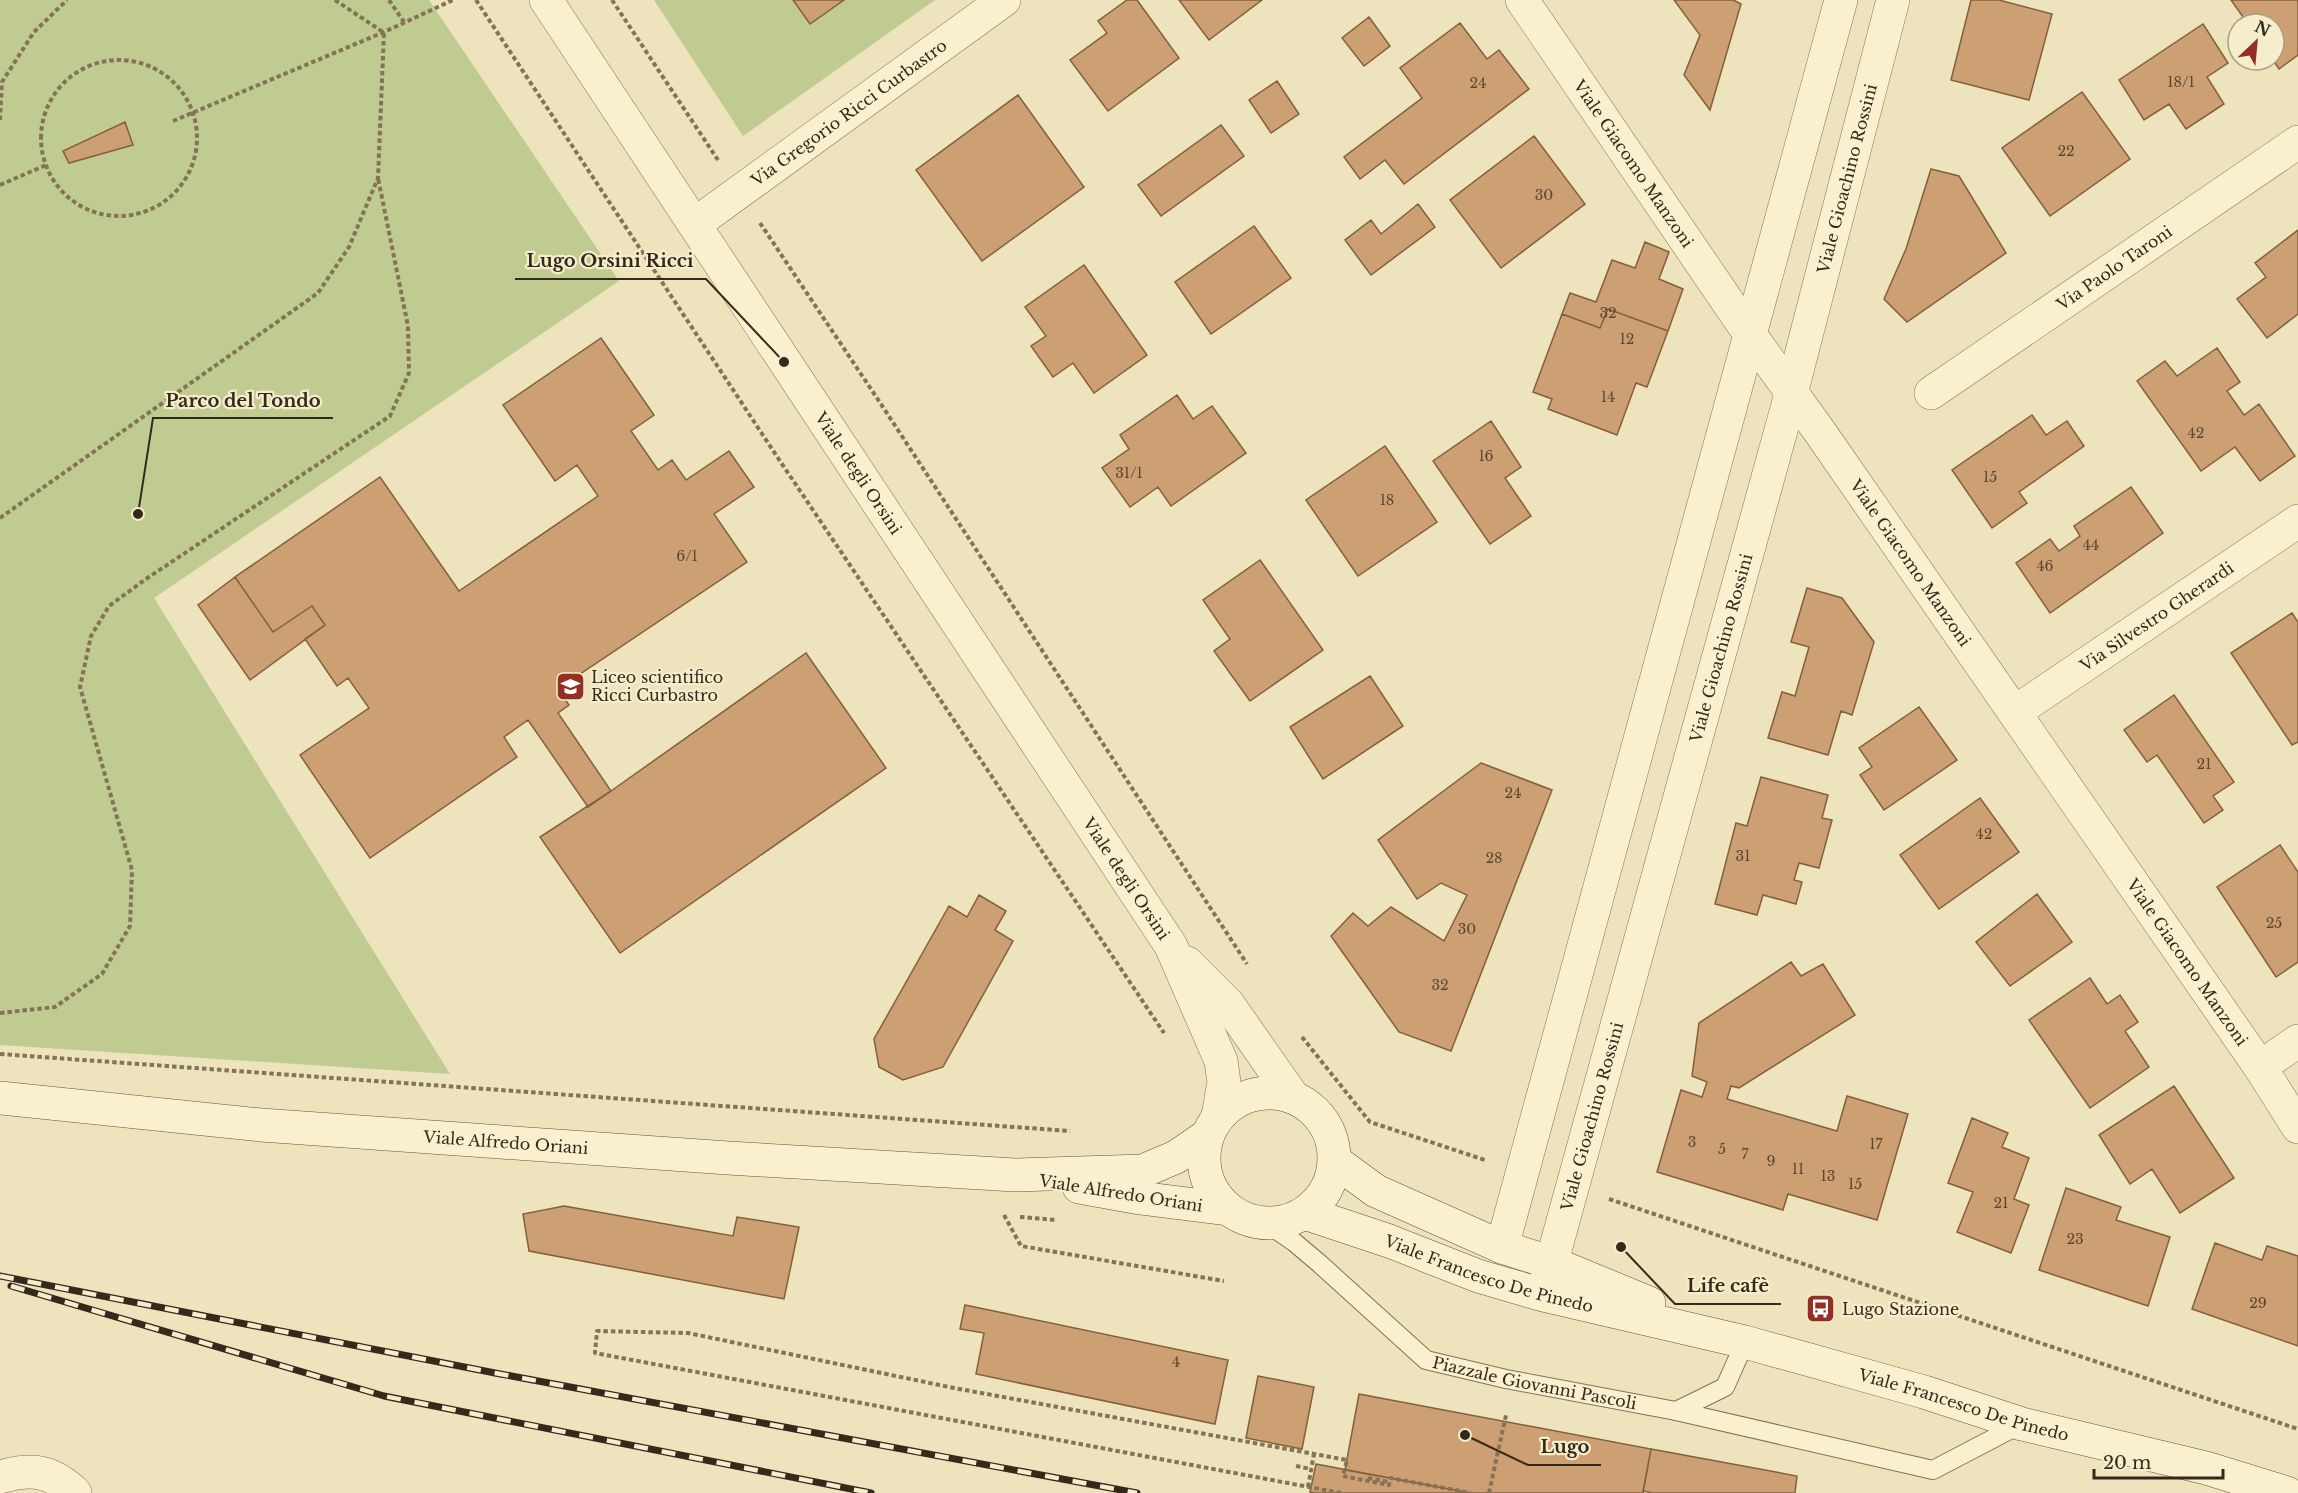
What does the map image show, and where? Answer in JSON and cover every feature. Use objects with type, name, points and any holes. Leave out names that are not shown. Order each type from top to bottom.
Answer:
[{"type":"street","name":"Viale degli Orsini","points":[[546,0],[1172,946],[1221,1061],[1224,1082],[1213,1126]]},
{"type":"street","name":"Via Gregorio Ricci Curbastro","points":[[695,224],[1004,0]]},
{"type":"street","name":"Viale Giacomo Manzoni","points":[[1522,0],[1791,394],[1822,435],[2260,1067],[2298,1127]]},
{"type":"street","points":[[1502,1247],[1751,336],[1840,0]]},
{"type":"street","name":"Viale Gioachino Rossini","points":[[1543,1295],[1791,394],[1893,0]]},
{"type":"street","name":"Via Paolo Taroni","points":[[1931,393],[2298,142]]},
{"type":"street","name":"Via Silvestro Gherardi","points":[[2015,712],[2298,520]]},
{"type":"street","name":"Viale degli Orsini","points":[[1172,946],[1228,1004],[1293,1097]]},
{"type":"street","points":[[2260,1067],[2298,1041]]},
{"type":"street","points":[[1273,1093],[1293,1097],[1311,1107],[1324,1122],[1333,1141],[1335,1161],[1331,1182],[1321,1199],[1305,1213],[1286,1221],[1266,1223],[1246,1219],[1228,1209],[1214,1193],[1206,1175],[1203,1155],[1213,1126],[1233,1103],[1252,1095],[1273,1093]]},
{"type":"street","name":"Viale Alfredo Oriani","points":[[0,1098],[272,1126],[716,1158],[1015,1175],[1143,1171],[1176,1157],[1213,1126]]},
{"type":"street","name":"Viale Francesco De Pinedo","points":[[1335,1161],[1376,1191],[1502,1247],[1552,1263],[1745,1342]]},
{"type":"street","name":"Viale Alfredo Oriani","points":[[1015,1175],[1140,1198],[1228,1209]]},
{"type":"street","name":"Viale Francesco De Pinedo","points":[[1305,1213],[1389,1241],[1478,1276],[1543,1295],[1745,1342],[1924,1392],[2022,1424],[2206,1468],[2287,1493]]},
{"type":"street","points":[[0,1477],[19,1471],[40,1472],[59,1479],[75,1493]]},
{"type":"lane","name":"Piazzale Giovanni Pascoli","points":[[1266,1223],[1320,1264],[1426,1360],[1506,1379],[1676,1411],[1933,1470],[2022,1424]]},
{"type":"lane","points":[[1676,1411],[1725,1387],[1745,1342]]},
{"type":"path","points":[[0,120],[2,82],[33,32],[67,0]]},
{"type":"path","points":[[335,0],[384,32]]},
{"type":"path","points":[[389,0],[404,22]]},
{"type":"path","points":[[173,121],[384,32],[453,0]]},
{"type":"path","points":[[476,0],[778,458],[1164,1034]]},
{"type":"path","points":[[612,0],[890,418],[1252,973]]},
{"type":"path","points":[[0,1013],[55,1007],[102,974],[130,926],[132,870],[80,687],[91,636],[109,606],[390,416],[409,373],[408,326],[378,178],[384,32]]},
{"type":"path","points":[[117,60],[142,63],[164,74],[182,91],[194,112],[198,139],[193,166],[179,190],[158,207],[133,216],[105,216],[80,207],[59,189],[46,165],[41,141],[44,116],[50,102],[54,94],[71,76],[92,64],[117,60]]},
{"type":"path","points":[[0,185],[46,165]]},
{"type":"path","points":[[0,518],[318,293],[349,247],[378,178]]},
{"type":"path","points":[[1296,1029],[1370,1122],[1521,1173]]},
{"type":"path","points":[[0,1054],[1076,1132]]},
{"type":"path","points":[[1573,1185],[2298,1429]]},
{"type":"path","points":[[992,1214],[1059,1220]]},
{"type":"path","points":[[1004,1215],[1021,1246],[1224,1281]]},
{"type":"path","points":[[1341,1493],[595,1353],[597,1331],[688,1333],[966,1390],[1347,1460],[1343,1476],[1389,1485],[1390,1478],[1471,1493]]},
{"type":"path","points":[[1489,1493],[1506,1414]]},
{"type":"path","points":[[1308,1487],[1314,1454]]},
{"type":"path","points":[[1296,1466],[1311,1469]]},
{"type":"path","points":[[1347,1475],[1389,1482]]},
{"type":"green space","points":[[0,0],[429,0],[619,281],[154,598],[450,1074],[0,1045]]},
{"type":"green space","points":[[654,0],[935,0],[743,136]]},
{"type":"building","points":[[793,0],[844,0],[810,24]]},
{"type":"building","points":[[1127,0],[1137,0],[1179,58],[1108,111],[1070,60],[1107,33],[1098,21]]},
{"type":"building","points":[[1179,0],[1262,0],[1209,40]]},
{"type":"building","points":[[1674,0],[1733,0],[1741,4],[1710,110],[1684,75],[1700,35]]},
{"type":"building","points":[[1971,0],[1999,0],[2052,14],[2029,100],[1951,80]]},
{"type":"building","points":[[2231,0],[2298,0],[2298,55],[2286,64],[2286,12],[2240,12]]},
{"type":"building","points":[[1369,17],[1390,46],[1364,66],[1342,38]]},
{"type":"building","points":[[1460,23],[1487,59],[1499,50],[1529,89],[1404,184],[1385,160],[1360,179],[1344,157],[1422,98],[1400,68]]},
{"type":"building","points":[[2203,24],[2226,60],[2226,64],[2207,77],[2224,104],[2186,129],[2169,104],[2144,120],[2119,80]]},
{"type":"building","points":[[1277,81],[1299,114],[1271,133],[1249,100]]},
{"type":"building","points":[[2082,92],[2130,159],[2050,216],[2002,148]]},
{"type":"building","points":[[1018,95],[1084,187],[982,261],[916,170]]},
{"type":"building","points":[[125,122],[133,145],[69,163],[63,151]]},
{"type":"building","points":[[1221,125],[1244,156],[1161,216],[1138,185]]},
{"type":"building","points":[[1534,136],[1585,204],[1501,268],[1450,200]]},
{"type":"building","points":[[1931,169],[1959,176],[2006,253],[1907,322],[1884,299],[1906,249]]},
{"type":"building","points":[[1418,204],[1435,227],[1371,275],[1345,240],[1371,220],[1381,234]]},
{"type":"building","points":[[1254,226],[1291,278],[1211,334],[1175,282]]},
{"type":"building","points":[[2298,230],[2298,314],[2267,338],[2237,299],[2266,277],[2255,263]]},
{"type":"building","points":[[1645,242],[1669,252],[1659,279],[1683,289],[1668,331],[1608,309],[1600,328],[1562,314],[1570,293],[1596,302],[1612,260],[1635,268]]},
{"type":"building","points":[[1084,265],[1147,355],[1094,393],[1073,363],[1053,377],[1031,346],[1046,336],[1025,307]]},
{"type":"building","points":[[1608,309],[1668,331],[1647,387],[1636,383],[1617,435],[1548,409],[1552,399],[1533,392],[1562,314],[1600,328]]},
{"type":"building","points":[[601,338],[654,415],[631,431],[658,470],[672,460],[686,480],[729,451],[754,487],[714,514],[747,562],[558,689],[569,705],[558,713],[611,791],[588,807],[528,720],[504,737],[517,757],[370,858],[300,755],[369,708],[348,678],[337,686],[305,639],[325,625],[312,606],[273,632],[235,577],[380,477],[459,591],[598,496],[577,465],[555,481],[503,405]]},
{"type":"building","points":[[2217,348],[2240,382],[2227,391],[2244,415],[2259,404],[2295,456],[2260,481],[2235,447],[2201,471],[2137,381],[2165,361],[2177,376]]},
{"type":"building","points":[[1177,395],[1193,419],[1212,406],[1246,453],[1171,506],[1158,487],[1130,507],[1102,468],[1129,449],[1120,435]]},
{"type":"building","points":[[2032,415],[2046,435],[2067,421],[2084,446],[2019,492],[2027,503],[1992,528],[1952,470]]},
{"type":"building","points":[[1491,421],[1521,467],[1505,478],[1531,516],[1490,544],[1433,461]]},
{"type":"building","points":[[1385,446],[1437,522],[1358,576],[1306,500]]},
{"type":"building","points":[[2131,487],[2163,533],[2050,613],[2016,563],[2050,539],[2059,551],[2080,536],[2074,526]]},
{"type":"building","points":[[1260,560],[1323,650],[1250,701],[1214,651],[1230,639],[1203,600]]},
{"type":"building","points":[[235,577],[273,632],[312,606],[325,625],[250,680],[198,605]]},
{"type":"building","points":[[1807,588],[1842,598],[1874,642],[1852,715],[1841,711],[1828,755],[1768,738],[1782,692],[1795,696],[1809,647],[1791,642]]},
{"type":"building","points":[[2292,613],[2298,622],[2298,742],[2292,745],[2231,653]]},
{"type":"building","points":[[806,653],[886,768],[620,953],[540,837],[611,791]]},
{"type":"building","points":[[1370,676],[1403,726],[1323,779],[1290,727]]},
{"type":"building","points":[[2174,695],[2234,782],[2213,796],[2223,810],[2204,823],[2157,755],[2147,762],[2124,730]]},
{"type":"building","points":[[1919,707],[1957,760],[1884,810],[1860,775],[1872,767],[1859,748]]},
{"type":"building","points":[[1481,763],[1552,790],[1451,1051],[1399,1032],[1331,936],[1353,913],[1368,926],[1391,907],[1444,941],[1467,895],[1441,883],[1417,899],[1378,840]]},
{"type":"building","points":[[1761,777],[1828,795],[1822,818],[1832,820],[1819,868],[1799,863],[1794,880],[1802,882],[1796,904],[1763,895],[1757,915],[1715,904],[1736,823],[1747,826]]},
{"type":"building","points":[[1980,798],[2019,852],[1939,909],[1900,855]]},
{"type":"building","points":[[2280,845],[2298,872],[2298,962],[2276,977],[2217,887]]},
{"type":"building","points":[[2037,894],[2072,942],[2010,986],[1976,942]]},
{"type":"building","points":[[979,895],[1006,911],[995,930],[1013,941],[943,1067],[903,1080],[879,1067],[874,1039],[949,906],[967,917]]},
{"type":"building","points":[[1791,962],[1801,976],[1823,964],[1855,1015],[1739,1088],[1731,1086],[1727,1099],[1837,1131],[1847,1096],[1908,1114],[1877,1220],[1788,1194],[1783,1210],[1657,1172],[1681,1090],[1702,1097],[1707,1082],[1692,1076],[1699,1023]]},
{"type":"building","points":[[2090,978],[2107,1004],[2120,995],[2138,1022],[2125,1031],[2149,1067],[2090,1108],[2029,1020]]},
{"type":"building","points":[[2174,1086],[2234,1178],[2180,1213],[2152,1169],[2130,1184],[2099,1135]]},
{"type":"building","points":[[1972,1118],[2008,1133],[2002,1147],[2029,1158],[2014,1199],[2029,1205],[2011,1253],[1957,1232],[1973,1192],[1948,1183]]},
{"type":"building","points":[[2066,1188],[2121,1207],[2116,1220],[2170,1237],[2148,1306],[2039,1270]]},
{"type":"building","points":[[564,1206],[733,1236],[737,1217],[799,1227],[784,1299],[529,1251],[523,1214]]},
{"type":"building","points":[[2215,1243],[2262,1260],[2267,1246],[2298,1256],[2298,1346],[2192,1309]]},
{"type":"building","points":[[965,1305],[1228,1360],[1215,1424],[976,1374],[984,1333],[960,1329]]},
{"type":"building","points":[[1258,1376],[1314,1387],[1302,1449],[1246,1438]]},
{"type":"building","points":[[1359,1394],[1651,1449],[1643,1493],[1471,1493],[1345,1470]]},
{"type":"building","points":[[1651,1449],[1797,1476],[1795,1493],[1652,1493],[1643,1491]]},
{"type":"building","points":[[1316,1464],[1471,1493],[1315,1493],[1310,1492]]},
{"type":"railway","points":[[0,1276],[495,1373],[1137,1493]]},
{"type":"railway","points":[[11,1286],[384,1396],[871,1493]]},
{"type":"place","name":"Lugo Orsini Ricci","points":[[784,362]]},
{"type":"place","name":"Parco del Tondo","points":[[138,514]]},
{"type":"place","name":"Liceo scientifico Ricci Curbastro","points":[[570,686]]},
{"type":"place","name":"Life cafè","points":[[1621,1247]]},
{"type":"place","name":"Lugo Stazione","points":[[1821,1309]]},
{"type":"place","name":"Lugo","points":[[1465,1435]]}]
